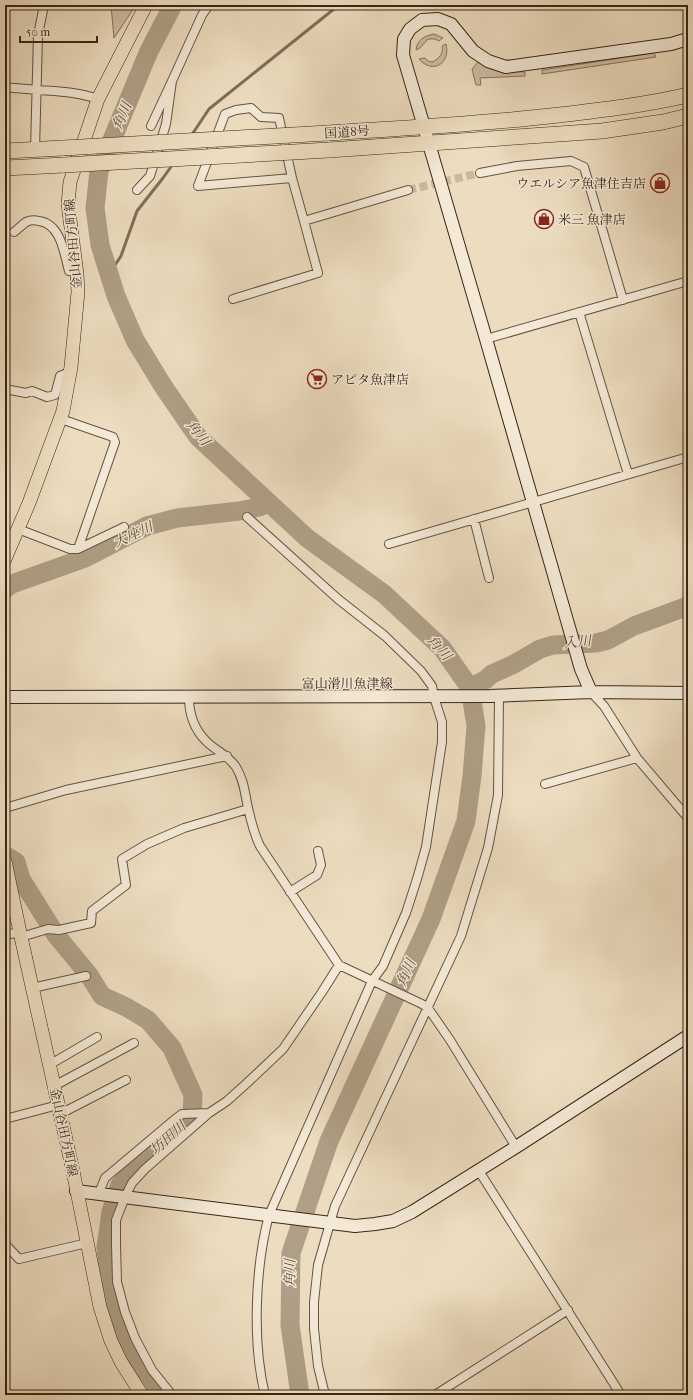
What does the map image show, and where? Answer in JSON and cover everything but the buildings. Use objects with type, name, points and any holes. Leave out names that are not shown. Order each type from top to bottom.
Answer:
[{"type":"highway","name":"国道8号","points":[[5,151],[458,125],[601,110],[657,102],[688,95]]},
{"type":"highway","name":"国道8号","points":[[5,168],[329,150],[602,131],[663,122],[688,116]]},
{"type":"main road","name":"金山谷田方町線","points":[[5,559],[30,503],[61,419],[70,372],[78,292],[77,271],[68,204],[70,182],[98,99],[146,5]]},
{"type":"main road","name":"金山谷田方町線","points":[[5,861],[100,1306],[111,1341],[121,1362],[142,1395]]},
{"type":"street","points":[[35,150],[38,35],[44,5]]},
{"type":"street","points":[[151,126],[202,15],[209,5]]},
{"type":"street","points":[[688,39],[671,44],[506,67],[488,61],[473,51],[450,24],[438,19],[422,20],[410,29],[404,39],[403,55],[534,501],[581,668],[591,692],[604,706],[637,758],[688,818]]},
{"type":"street","points":[[137,190],[150,176],[166,124],[172,81]]},
{"type":"street","points":[[5,87],[64,92],[98,99]]},
{"type":"street","points":[[233,299],[318,273],[292,178],[279,118],[261,116],[251,108],[236,110],[225,114],[198,186],[292,178]]},
{"type":"street","points":[[480,173],[517,166],[571,161],[584,167],[623,300]]},
{"type":"street","points":[[304,221],[408,190]]},
{"type":"street","points":[[14,232],[27,221],[34,220],[46,222],[59,236],[69,271],[77,271]]},
{"type":"street","points":[[486,339],[688,281]]},
{"type":"street","points":[[579,312],[628,474]]},
{"type":"street","points":[[5,389],[26,393],[32,391],[47,397],[51,397],[55,395],[60,376],[70,372]]},
{"type":"street","points":[[61,419],[113,437],[115,442],[78,549]]},
{"type":"street","points":[[389,544],[688,456]]},
{"type":"street","points":[[247,517],[338,599],[385,636],[421,671],[432,686],[437,697],[442,722],[442,742],[426,847],[406,912],[270,1215],[264,1233],[260,1264],[257,1348],[265,1395]]},
{"type":"street","points":[[474,519],[489,578]]},
{"type":"street","points":[[18,529],[70,549],[78,549],[124,527]]},
{"type":"street","name":"富山滑川魚津線","points":[[5,697],[437,697],[591,692],[688,693]]},
{"type":"street","points":[[325,1395],[318,1366],[314,1329],[314,1302],[318,1265],[328,1222],[425,1006],[461,936],[488,848],[498,795],[495,696]]},
{"type":"street","points":[[189,697],[189,712],[196,730],[207,742],[227,756],[236,767],[243,781],[254,833],[260,846],[339,965],[425,1006],[450,1040],[516,1147]]},
{"type":"street","points":[[5,808],[66,790],[227,756]]},
{"type":"street","points":[[545,784],[637,758]]},
{"type":"street","points":[[5,935],[48,929],[59,930],[91,923],[92,911],[126,885],[122,859],[147,844],[184,828],[248,809]]},
{"type":"street","points":[[290,892],[317,875],[321,865],[318,851]]},
{"type":"street","points":[[172,1395],[152,1370],[135,1338],[125,1312],[117,1282],[116,1220],[123,1196],[132,1183],[145,1169],[209,1113],[227,1101],[283,1049],[339,965]]},
{"type":"street","points":[[32,988],[86,976]]},
{"type":"street","points":[[76,1190],[355,1226],[392,1221],[412,1212],[478,1171],[688,1036]]},
{"type":"street","points":[[49,1065],[97,1037]]},
{"type":"street","points":[[54,1086],[134,1043]]},
{"type":"street","points":[[5,1119],[59,1110],[126,1080]]},
{"type":"street","points":[[102,1193],[105,1178],[182,1114],[209,1113]]},
{"type":"street","points":[[478,1171],[621,1395]]},
{"type":"street","points":[[5,1241],[6,1245],[19,1260],[87,1243]]},
{"type":"street","points":[[435,1395],[568,1310]]},
{"type":"shaded area","points":[[111,5],[136,5],[114,38]]},
{"type":"shaded area","points":[[434,34],[443,38],[439,41],[435,39],[428,39],[420,48],[416,50],[419,41]]},
{"type":"shaded area","points":[[446,44],[446,57],[440,65],[430,66],[424,64],[419,59],[425,58],[428,61],[435,61],[442,53],[442,46]]},
{"type":"shaded area","points":[[654,53],[656,57],[542,74],[542,70]]},
{"type":"shaded area","points":[[478,62],[498,71],[525,72],[525,76],[480,78],[481,85],[476,85],[472,69]]},
{"type":"waterway","name":"角川","points":[[173,5],[149,51],[99,171],[95,208],[100,245],[116,296],[135,340],[163,386],[198,437],[307,538],[384,594],[442,648],[470,688],[476,726],[472,776],[466,821],[431,919],[329,1141],[291,1253],[290,1325],[300,1395]]},
{"type":"waterway","points":[[191,136],[209,109],[339,5]]},
{"type":"waterway","points":[[109,274],[121,256],[137,211],[173,164]]},
{"type":"waterway","name":"大座川","points":[[5,589],[12,584],[85,558],[147,526],[177,518],[239,511],[259,507],[268,503]]},
{"type":"waterway","name":"入川","points":[[470,688],[485,680],[492,674],[514,664],[540,649],[553,645],[596,643],[608,640],[634,626],[688,606]]},
{"type":"waterway","name":"坊田川","points":[[5,858],[8,857],[16,862],[21,879],[56,935],[89,975],[102,996],[126,1007],[148,1020],[172,1048],[193,1095],[192,1115],[184,1125],[130,1172],[120,1185],[111,1212],[106,1247],[109,1281],[123,1336],[163,1395]]},
{"type":"tunnel","points":[[408,190],[480,173]]},
{"type":"place","name":"ウエルシア魚津住吉店","points":[[660,183]]},
{"type":"place","name":"米三 魚津店","points":[[544,219]]},
{"type":"place","name":"アピタ魚津店","points":[[317,379]]}]
